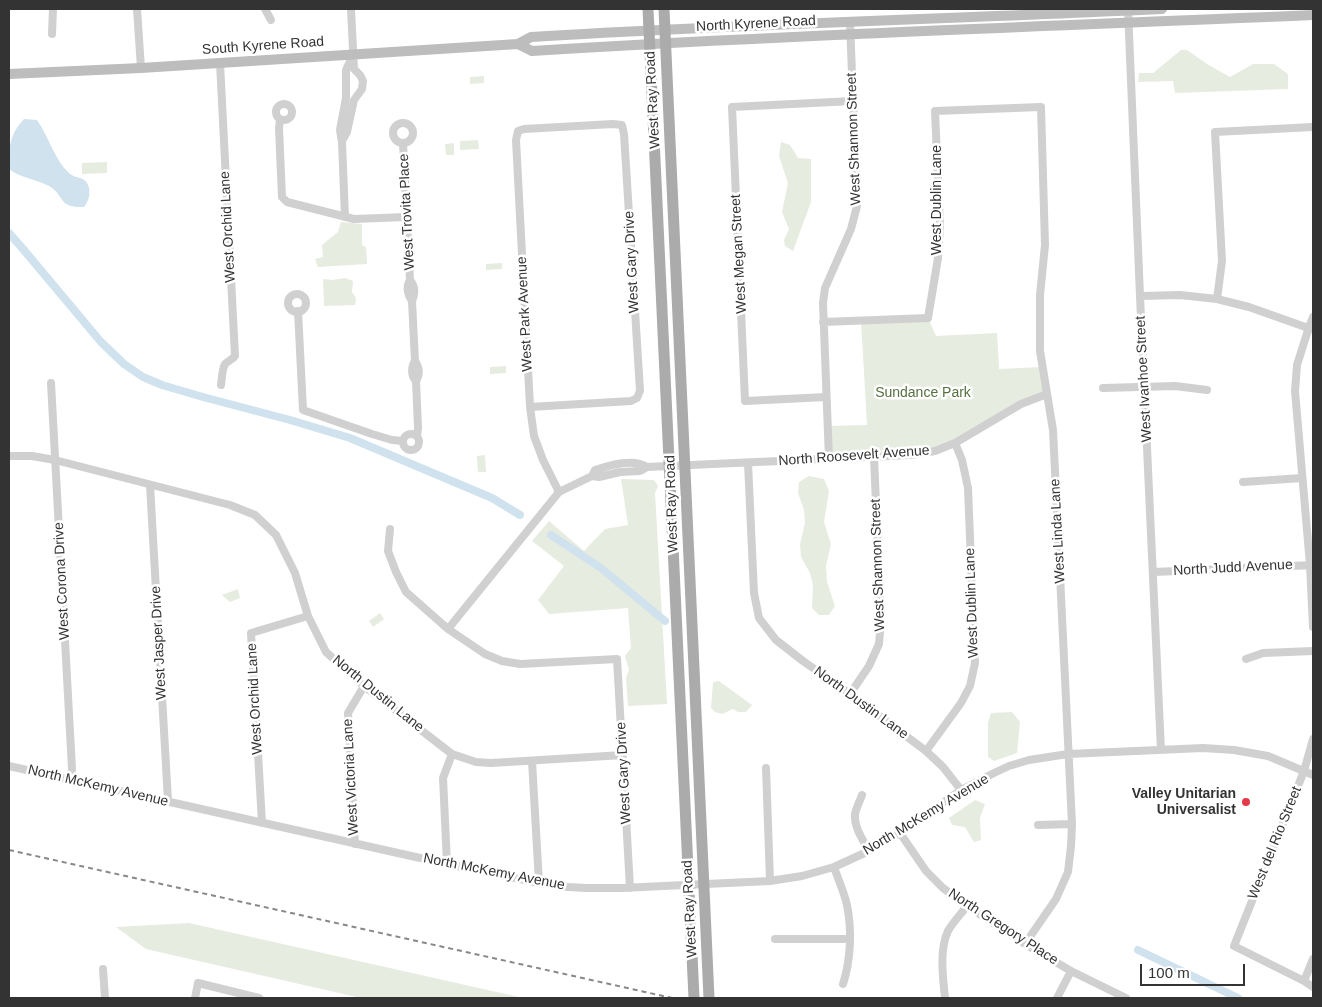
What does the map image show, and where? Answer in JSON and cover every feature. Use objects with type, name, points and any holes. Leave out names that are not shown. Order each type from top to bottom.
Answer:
[{"type":"main road","name":"West Ray Road","points":[[648,9],[694,998]]},
{"type":"main road","name":"West Ray Road","points":[[664,9],[709,998]]},
{"type":"main road","name":"North Kyrene Road","points":[[665,30],[1162,9]]},
{"type":"main road","name":"North Kyrene Road","points":[[650,43],[1313,15]]},
{"type":"main road","name":"South Kyrene Road","points":[[9,74],[141,68],[518,44],[531,37],[665,30]]},
{"type":"main road","name":"South Kyrene Road","points":[[518,44],[532,51],[650,43]]},
{"type":"street","points":[[52,34],[53,9]]},
{"type":"street","points":[[137,9],[141,68]]},
{"type":"street","points":[[265,9],[271,20]]},
{"type":"street","points":[[342,142],[347,132],[354,100],[362,89],[363,82],[360,75],[354,69],[351,9]]},
{"type":"street","name":"West Ivanhoe Street","points":[[1128,10],[1161,750]]},
{"type":"street","name":"West Shannon Street","points":[[829,459],[823,303],[825,288],[851,230],[857,206],[850,22]]},
{"type":"street","points":[[345,217],[340,130],[346,98],[346,70],[353,54]]},
{"type":"street","name":"West Orchid Lane","points":[[220,62],[235,356],[224,367],[221,386]]},
{"type":"street","name":"West Megan Street","points":[[826,397],[746,401],[732,107],[853,101]]},
{"type":"street","name":"West Linda Lane","points":[[935,111],[1041,107],[1045,245],[1040,296],[1040,351],[1053,430],[1072,824],[1068,872],[1056,899],[1025,944]]},
{"type":"street","name":"West Dublin Lane","points":[[823,322],[928,318],[938,258],[940,226],[935,111]]},
{"type":"street","points":[[280,120],[282,197],[287,202],[354,219],[406,217]]},
{"type":"street","name":"West Gary Drive","points":[[518,131],[534,128],[622,125],[640,391],[637,398],[631,401],[530,407]]},
{"type":"street","points":[[1217,299],[1222,262],[1215,132],[1313,127]]},
{"type":"street","name":"West Park Avenue","points":[[518,131],[516,140],[530,407],[534,436],[542,460],[559,492]]},
{"type":"street","name":"West Trovita Place","points":[[403,143],[410,280],[414,285],[412,301],[415,361],[412,365],[412,377],[416,381],[418,428],[416,436]]},
{"type":"street","points":[[1140,296],[1180,295],[1217,299],[1249,307],[1311,328]]},
{"type":"street","points":[[298,312],[303,410],[372,434],[392,440],[404,441]]},
{"type":"street","points":[[1313,317],[1311,328],[1297,365],[1295,391],[1312,565],[1313,627]]},
{"type":"street","name":"West Corona Drive","points":[[51,383],[72,768],[70,780]]},
{"type":"street","points":[[1103,388],[1175,386],[1207,390]]},
{"type":"street","name":"North Roosevelt Avenue","points":[[448,629],[559,492],[592,476],[599,477],[620,472],[640,471],[647,467],[911,455],[935,451],[955,444],[1020,404],[1047,394]]},
{"type":"street","points":[[409,434],[416,436],[419,443],[414,449],[407,448],[404,441],[405,436],[409,434]]},
{"type":"street","name":"West Dublin Lane","points":[[926,751],[970,686],[975,663],[968,488],[962,460],[955,444]]},
{"type":"street","name":"North Dustin Lane","points":[[9,456],[32,456],[55,460],[230,504],[256,515],[276,535],[295,573],[308,616],[326,652],[364,686],[452,754],[476,762],[492,763],[623,755]]},
{"type":"street","name":"West Shannon Street","points":[[850,694],[870,666],[879,644],[881,620],[874,457]]},
{"type":"street","name":"North Dustin Lane","points":[[748,463],[754,593],[759,618],[776,640],[926,751],[943,767],[961,790]]},
{"type":"street","points":[[1243,482],[1302,478]]},
{"type":"street","name":"West Jasper Drive","points":[[150,485],[168,802]]},
{"type":"street","points":[[390,529],[388,551],[406,592],[448,629]]},
{"type":"street","name":"North Judd Avenue","points":[[1154,572],[1312,565]]},
{"type":"street","name":"West Orchid Lane","points":[[262,823],[252,634],[308,616]]},
{"type":"street","name":"West Gary Drive","points":[[448,629],[485,654],[502,661],[520,664],[617,659],[630,888]]},
{"type":"street","points":[[1246,659],[1263,653],[1313,650]]},
{"type":"street","name":"West Victoria Lane","points":[[355,844],[348,712],[364,686]]},
{"type":"street","name":"West del Rio Street","points":[[1304,982],[1234,946],[1304,771],[1313,739]]},
{"type":"street","name":"North McKemy Avenue","points":[[9,766],[447,864],[539,883],[577,888],[630,888],[770,881],[802,876],[834,867],[869,851],[900,833],[961,790],[1009,766],[1029,760],[1068,754],[1203,748],[1234,750],[1268,756],[1313,775]]},
{"type":"street","points":[[447,864],[443,778],[452,754]]},
{"type":"street","points":[[532,761],[539,883]]},
{"type":"street","points":[[766,768],[770,881]]},
{"type":"street","points":[[862,795],[855,812],[856,823],[858,831],[869,851]]},
{"type":"street","points":[[1038,826],[1072,824]]},
{"type":"street","name":"North Gregory Place","points":[[900,833],[926,872],[967,906],[1071,971],[1126,998]]},
{"type":"street","points":[[834,867],[849,920],[848,971],[843,984]]},
{"type":"street","points":[[945,998],[943,952],[948,932],[967,906]]},
{"type":"street","points":[[774,938],[850,939]]},
{"type":"street","points":[[1313,959],[1304,982],[1313,988]]},
{"type":"street","points":[[102,969],[105,998]]},
{"type":"street","points":[[1057,998],[1071,971]]},
{"type":"street","points":[[195,998],[198,983],[259,998]]},
{"type":"green space","points":[[1181,50],[1187,50],[1230,77],[1253,64],[1274,64],[1288,74],[1288,89],[1175,93],[1173,81],[1138,82],[1139,73],[1153,73]]},
{"type":"green space","points":[[484,76],[484,83],[470,84],[470,77]]},
{"type":"green space","points":[[478,140],[479,149],[460,150],[460,141]]},
{"type":"green space","points":[[781,142],[790,145],[798,158],[811,159],[811,202],[793,251],[785,246],[784,240],[789,229],[782,212],[788,183],[779,156]]},
{"type":"green space","points":[[454,143],[454,155],[446,155],[445,144]]},
{"type":"green space","points":[[107,162],[107,173],[82,174],[82,163]]},
{"type":"green space","points":[[341,222],[362,224],[362,245],[366,247],[367,264],[318,267],[315,259],[323,257],[322,245],[338,232]]},
{"type":"green space","points":[[502,263],[502,269],[486,270],[486,264]]},
{"type":"green space","points":[[345,278],[353,281],[352,292],[356,298],[355,305],[324,306],[323,279]]},
{"type":"green space","name":"Sundance Park","points":[[928,318],[936,336],[997,333],[999,369],[1043,367],[1047,394],[935,451],[829,459],[828,426],[867,425],[861,320]]},
{"type":"green space","points":[[506,366],[506,373],[490,374],[490,367]]},
{"type":"green space","points":[[485,455],[486,472],[478,472],[477,456]]},
{"type":"green space","points":[[809,476],[824,479],[829,491],[824,522],[831,544],[826,566],[827,582],[835,606],[829,615],[819,615],[812,608],[813,585],[810,573],[801,557],[800,544],[805,523],[804,510],[798,493],[799,482]]},
{"type":"green space","points":[[621,479],[654,480],[658,486],[655,493],[667,704],[628,706],[626,678],[629,670],[625,656],[631,648],[628,608],[549,614],[538,600],[564,566],[532,541],[549,521],[584,551],[605,529],[628,525]]},
{"type":"green space","points":[[238,589],[240,598],[230,602],[222,595]]},
{"type":"green space","points":[[380,613],[384,619],[373,627],[369,621]]},
{"type":"green space","points":[[719,681],[752,705],[746,712],[738,712],[733,709],[722,714],[715,712],[711,708],[713,682]]},
{"type":"green space","points":[[1012,712],[1020,722],[1017,753],[994,761],[988,757],[988,723],[991,713]]},
{"type":"green space","points":[[975,800],[985,804],[980,818],[981,840],[974,842],[965,827],[952,825],[949,818]]},
{"type":"green space","points":[[189,923],[519,998],[361,998],[146,949],[116,927]]},
{"type":"water","points":[[24,119],[37,120],[55,155],[64,167],[71,175],[87,182],[89,193],[84,207],[70,206],[49,186],[9,169],[11,142],[15,131]]},
{"type":"waterway","points":[[9,233],[101,342],[124,364],[143,377],[162,385],[350,438],[492,498],[520,515]]},
{"type":"waterway","points":[[551,535],[601,568],[665,621]]},
{"type":"waterway","points":[[1138,950],[1238,998]]},
{"type":"railway","points":[[9,850],[672,998]]},
{"type":"place","name":"Valley Unitarian Universalist","points":[[1246,802]]}]
